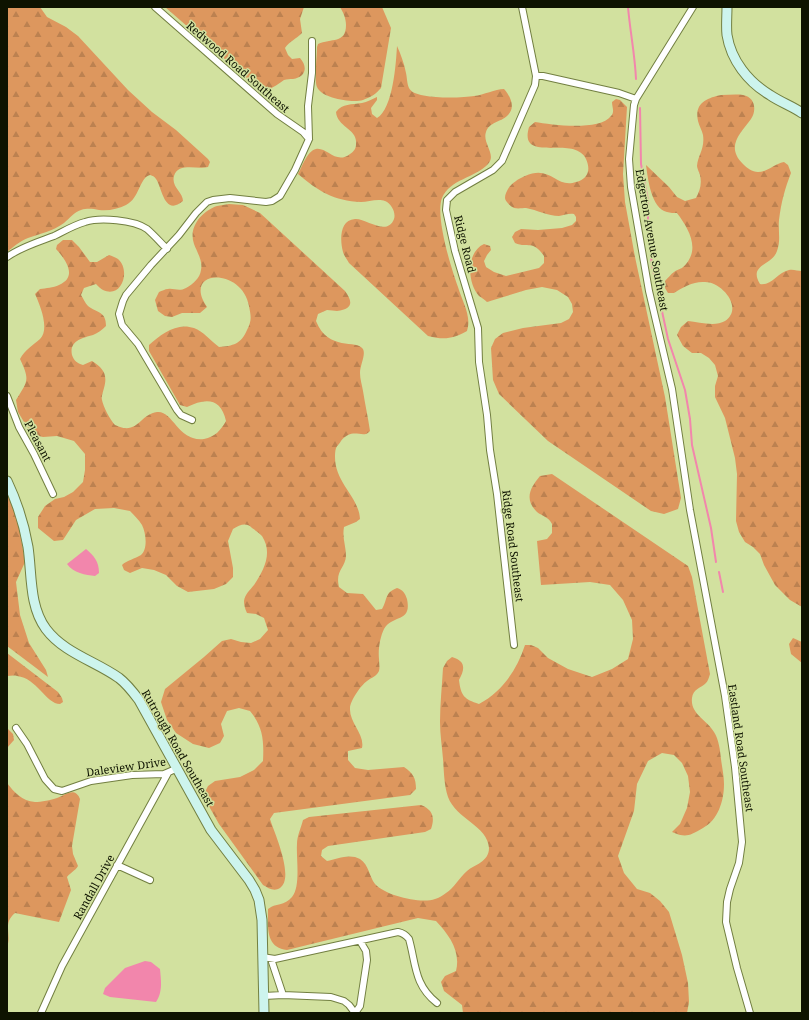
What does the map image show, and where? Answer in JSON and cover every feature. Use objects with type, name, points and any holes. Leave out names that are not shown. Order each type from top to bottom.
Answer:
[{"type":"street","name":"Redwood Road Southeast","points":[[155,7],[277,114],[303,132],[309,139]]},
{"type":"street","points":[[522,7],[536,76],[543,76],[619,93],[636,99],[693,7]]},
{"type":"street","points":[[727,7],[727,35],[735,61],[749,78],[769,95],[792,106],[802,113]]},
{"type":"street","points":[[192,420],[181,415],[177,410],[138,344],[125,329],[120,319],[121,306],[126,295],[179,235],[196,213],[208,202],[223,198],[266,202],[280,196],[308,144],[308,106],[312,73],[312,41]]},
{"type":"street","name":"Ridge Road","points":[[490,450],[487,415],[479,362],[478,328],[455,251],[447,220],[446,206],[448,200],[455,192],[493,170],[502,161],[528,102],[535,84],[536,76]]},
{"type":"street","name":"Edgerton Avenue Southeast","points":[[636,99],[634,105],[629,159],[631,187],[649,291],[672,389],[685,483]]},
{"type":"street","points":[[7,257],[27,246],[64,232],[84,222],[99,218],[141,226],[150,232],[167,249]]},
{"type":"street","name":"Pleasant","points":[[7,396],[19,427],[53,494]]},
{"type":"street","name":"Ridge Road Southeast","points":[[490,450],[498,500],[514,644]]},
{"type":"street","name":"Rutrough Road Southeast","points":[[7,481],[22,520],[28,549],[33,596],[41,622],[51,636],[60,643],[110,672],[126,684],[139,700],[211,830],[250,880],[255,890],[261,913],[266,958],[264,1013]]},
{"type":"street","name":"Eastland Road Southeast","points":[[685,483],[725,696],[735,767],[742,842],[740,859],[729,891],[726,922],[750,1013]]},
{"type":"street","name":"Daleview Drive","points":[[16,728],[31,751],[45,779],[57,790],[62,791],[90,781],[132,775],[157,775],[168,773],[178,768]]},
{"type":"street","name":"Randall Drive","points":[[41,1013],[62,966],[168,773]]},
{"type":"street","points":[[117,866],[150,880]]},
{"type":"street","points":[[283,994],[266,958],[360,941],[398,932],[406,935],[409,939],[418,980],[426,993],[437,1003]]},
{"type":"street","points":[[264,996],[283,994],[337,998],[349,1005],[355,1013],[360,1006],[368,960],[366,950],[360,941]]},
{"type":"green space","points":[[7,7],[40,7],[47,17],[66,27],[78,36],[128,90],[208,159],[210,162],[208,167],[189,167],[180,169],[176,172],[174,176],[174,183],[183,201],[177,205],[168,203],[156,179],[150,175],[146,177],[131,202],[126,205],[110,210],[84,209],[74,214],[60,226],[25,239],[7,252]]},
{"type":"green space","points":[[165,7],[304,7],[300,19],[302,33],[285,48],[288,55],[292,59],[300,58],[303,61],[305,68],[303,74],[297,78],[284,80],[268,90],[258,88]]},
{"type":"green space","points":[[340,7],[382,7],[391,28],[381,88],[373,95],[363,100],[352,101],[325,95],[320,91],[316,84],[318,44],[341,38],[345,31],[345,20]]},
{"type":"green space","points":[[397,46],[404,66],[408,86],[413,92],[420,95],[439,97],[468,97],[504,89],[512,102],[510,113],[492,124],[486,132],[485,136],[491,157],[488,164],[483,169],[451,187],[442,198],[440,206],[442,229],[468,320],[467,331],[457,336],[448,338],[428,336],[349,263],[343,253],[341,237],[343,227],[346,223],[350,220],[360,219],[381,227],[391,224],[394,219],[394,214],[390,204],[382,200],[361,202],[343,200],[320,190],[298,174],[307,156],[313,150],[324,150],[340,158],[345,157],[354,150],[356,147],[356,139],[351,131],[337,117],[336,112],[341,107],[364,103],[377,97],[377,100],[371,108],[372,114],[377,118],[382,113],[387,105],[393,85]]},
{"type":"green space","points":[[721,95],[747,96],[754,104],[754,112],[751,119],[736,140],[735,151],[743,164],[750,170],[762,172],[784,162],[788,165],[791,173],[781,208],[779,220],[779,243],[777,251],[771,260],[759,269],[757,277],[760,284],[764,284],[772,281],[785,271],[802,271],[802,607],[790,600],[775,585],[760,554],[745,542],[739,532],[736,521],[737,474],[735,458],[725,418],[715,397],[715,386],[718,376],[715,365],[709,358],[701,353],[692,353],[683,346],[677,335],[681,327],[688,321],[717,324],[725,321],[730,316],[732,303],[724,291],[712,283],[693,283],[674,293],[668,293],[665,288],[665,281],[675,271],[682,268],[688,261],[691,254],[692,240],[686,226],[677,213],[667,212],[657,205],[651,192],[646,165],[669,187],[677,197],[685,201],[696,198],[701,184],[697,166],[703,140],[703,133],[697,115],[698,110],[703,102]]},
{"type":"green space","points":[[616,99],[620,100],[627,107],[623,174],[625,202],[635,257],[665,397],[681,498],[678,509],[664,514],[651,511],[548,441],[499,394],[493,380],[491,348],[495,339],[503,333],[523,328],[561,323],[569,319],[573,312],[572,304],[568,297],[557,290],[542,287],[526,290],[487,302],[479,296],[472,284],[470,268],[474,254],[478,248],[484,244],[490,246],[491,250],[484,261],[486,267],[494,272],[506,276],[539,268],[544,263],[544,256],[536,248],[530,245],[520,245],[515,243],[512,237],[515,232],[521,229],[538,230],[562,228],[572,225],[576,221],[576,217],[574,214],[555,216],[526,208],[514,208],[509,205],[505,199],[507,191],[515,181],[534,173],[547,174],[563,182],[569,183],[580,181],[586,176],[588,167],[586,159],[580,152],[570,149],[539,147],[532,145],[528,138],[529,127],[535,122],[575,126],[597,124],[605,121],[611,116],[613,111],[612,102]]},
{"type":"green space","points":[[229,204],[243,205],[260,213],[345,291],[349,298],[349,307],[337,311],[326,310],[318,314],[316,321],[321,331],[328,337],[342,343],[360,346],[364,351],[360,375],[370,431],[364,434],[350,434],[345,437],[336,447],[335,452],[336,466],[339,475],[356,504],[360,519],[344,527],[343,535],[346,556],[338,577],[339,587],[347,593],[363,594],[376,610],[382,609],[388,594],[397,588],[405,593],[408,607],[407,612],[404,615],[392,621],[384,629],[379,648],[379,671],[356,693],[350,705],[350,713],[361,738],[362,748],[348,751],[348,760],[355,768],[368,770],[404,767],[410,771],[413,776],[416,789],[410,795],[274,813],[270,819],[282,855],[285,875],[284,883],[276,890],[263,885],[219,824],[206,801],[205,792],[208,786],[215,781],[240,777],[254,770],[263,761],[262,734],[258,723],[250,711],[239,708],[227,711],[221,724],[224,736],[220,743],[209,748],[193,744],[176,733],[167,720],[161,702],[165,689],[222,641],[231,639],[251,643],[260,639],[268,630],[264,618],[256,614],[247,613],[244,602],[245,596],[258,579],[266,561],[267,549],[262,536],[247,525],[241,525],[233,529],[228,541],[233,568],[233,577],[226,584],[214,589],[188,592],[177,586],[166,575],[154,570],[142,568],[130,573],[124,570],[122,565],[141,555],[145,549],[145,532],[138,519],[130,511],[114,508],[95,509],[76,520],[63,540],[54,541],[38,528],[38,517],[45,506],[55,499],[64,497],[73,492],[83,482],[85,454],[74,441],[57,436],[43,437],[35,435],[27,427],[18,412],[16,400],[23,389],[26,380],[25,372],[20,359],[26,351],[43,335],[43,317],[35,294],[40,289],[59,285],[65,282],[68,278],[69,273],[66,263],[56,249],[57,245],[63,240],[72,240],[90,262],[97,262],[109,255],[118,259],[124,270],[124,276],[120,287],[115,290],[110,292],[103,290],[96,284],[84,288],[81,295],[88,306],[103,315],[106,321],[106,326],[97,333],[77,341],[72,346],[72,355],[77,363],[83,365],[92,361],[104,372],[105,383],[102,399],[105,409],[113,423],[120,427],[131,427],[152,413],[157,412],[163,413],[188,436],[195,439],[208,438],[217,433],[226,421],[224,413],[220,407],[206,401],[187,407],[180,405],[149,351],[149,345],[164,333],[181,327],[197,329],[219,347],[236,343],[245,335],[249,327],[251,316],[249,306],[244,293],[236,284],[226,279],[216,278],[207,280],[202,285],[201,294],[207,307],[200,313],[182,313],[172,317],[165,316],[158,311],[155,300],[159,292],[167,289],[183,289],[191,285],[198,278],[201,267],[193,238],[195,226],[198,220],[211,208]]},
{"type":"green space","points":[[552,474],[688,566],[692,577],[710,674],[706,683],[694,693],[692,704],[696,713],[716,735],[724,781],[723,797],[716,815],[708,825],[688,835],[681,835],[672,832],[680,824],[687,808],[690,792],[688,776],[682,763],[674,755],[662,753],[648,761],[637,784],[634,811],[618,856],[624,873],[637,889],[650,893],[660,901],[669,912],[682,955],[688,983],[689,1002],[687,1013],[463,1013],[462,1005],[444,991],[441,982],[445,976],[456,971],[457,957],[453,944],[436,921],[418,918],[287,950],[275,945],[271,941],[269,935],[268,909],[286,902],[295,892],[298,872],[298,838],[303,820],[309,817],[421,805],[428,809],[432,814],[433,821],[431,829],[425,832],[328,846],[322,850],[321,856],[327,861],[348,856],[360,859],[367,867],[375,884],[387,892],[404,898],[413,900],[429,900],[438,898],[449,891],[467,871],[487,857],[489,848],[487,840],[478,828],[452,805],[448,797],[444,778],[440,731],[440,708],[443,668],[447,661],[452,657],[460,661],[463,666],[459,680],[462,693],[470,700],[479,704],[502,687],[518,663],[525,645],[531,645],[538,648],[548,658],[568,669],[592,677],[612,669],[628,659],[633,639],[632,620],[623,600],[610,585],[590,582],[541,585],[537,541],[547,539],[552,533],[552,524],[533,507],[530,494],[533,485],[540,476]]},
{"type":"green space","points":[[7,492],[13,503],[25,562],[16,582],[20,615],[29,643],[46,670],[48,677],[7,646]]},
{"type":"green space","points":[[793,638],[802,642],[802,663],[791,654],[789,644]]},
{"type":"green space","points":[[7,653],[58,692],[63,702],[60,704],[50,700],[36,686],[24,678],[7,676]]},
{"type":"green space","points":[[7,728],[13,734],[14,740],[7,748]]},
{"type":"green space","points":[[7,783],[19,796],[30,801],[37,802],[49,800],[70,792],[78,795],[80,799],[72,846],[73,854],[78,866],[67,877],[71,890],[59,922],[15,913],[11,917],[8,925],[9,938],[7,947]]},
{"type":"shaded area","points":[[86,549],[94,557],[98,565],[99,573],[95,576],[73,570],[67,564]]},
{"type":"shaded area","points":[[145,961],[151,962],[160,969],[161,990],[156,1002],[110,997],[103,994],[105,988],[125,968]]},
{"type":"waterway","points":[[628,7],[636,79]]},
{"type":"waterway","points":[[640,108],[641,164],[648,201],[648,228],[652,265],[668,339],[685,390],[690,419],[692,445],[711,528],[716,562]]},
{"type":"waterway","points":[[719,572],[723,592]]}]
